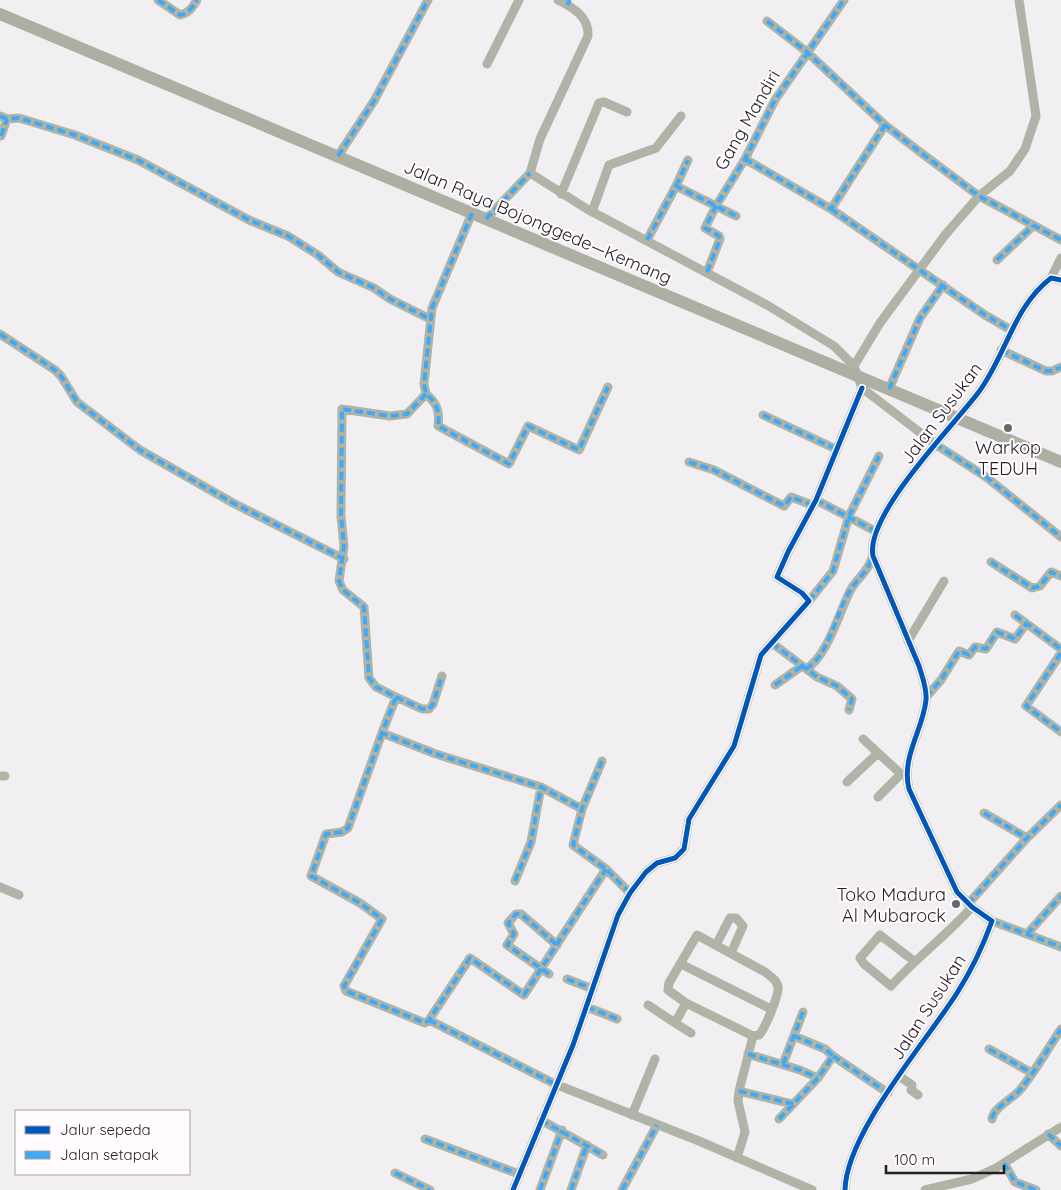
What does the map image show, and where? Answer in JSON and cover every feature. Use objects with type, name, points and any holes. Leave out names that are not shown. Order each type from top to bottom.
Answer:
[{"type":"highway","name":"Jalan Raya Bojonggede—Kemang","points":[[0,14],[486,219],[856,370],[889,389],[1061,462]]},
{"type":"street","points":[[158,0],[180,15],[192,8],[197,0]]},
{"type":"street","points":[[338,156],[374,101],[428,0]]},
{"type":"street","points":[[487,64],[519,0]]},
{"type":"street","points":[[486,219],[530,173],[540,139],[588,36],[586,22],[568,2],[558,0]]},
{"type":"street","name":"Gang Mandiri","points":[[707,272],[720,239],[719,236],[705,228],[716,206],[745,159],[775,100],[844,0]]},
{"type":"street","points":[[856,370],[880,323],[919,268],[979,196],[1010,171],[1025,149],[1036,116],[1018,0]]},
{"type":"street","points":[[767,21],[807,52],[885,126],[979,196],[1061,240]]},
{"type":"street","points":[[561,194],[599,103],[604,102],[627,112]]},
{"type":"street","points":[[592,212],[609,166],[656,148],[681,116]]},
{"type":"street","points":[[1,136],[3,118],[18,118],[75,135],[138,160],[243,218],[288,236],[318,255],[338,272],[374,288],[390,299],[430,319]]},
{"type":"street","points":[[831,209],[885,126]]},
{"type":"street","points":[[745,159],[831,209],[985,315],[1011,330]]},
{"type":"street","points":[[647,240],[688,160]]},
{"type":"street","points":[[530,173],[592,212],[707,272],[834,346],[856,370],[862,388],[935,444],[986,477],[1061,537]]},
{"type":"street","points":[[676,186],[736,216]]},
{"type":"street","points":[[472,213],[430,319],[424,372],[426,394],[436,402],[438,426],[509,464],[528,426],[579,450],[608,387]]},
{"type":"street","points":[[997,260],[1033,226]]},
{"type":"street","points":[[1061,258],[1051,278],[1061,280]]},
{"type":"street","name":"Jalan Susukan","points":[[903,774],[926,698],[919,666],[872,556],[871,548],[875,531],[898,495],[935,444],[979,392],[1028,299],[1051,278]]},
{"type":"street","points":[[889,389],[920,318],[943,285]]},
{"type":"street","points":[[0,334],[55,370],[61,376],[77,402],[140,450],[233,503],[344,559]]},
{"type":"street","points":[[1001,350],[1052,372],[1061,367]]},
{"type":"street","points":[[809,601],[802,593],[777,577],[814,502],[862,388]]},
{"type":"street","points":[[426,394],[408,414],[390,416],[342,409],[341,516],[344,559],[339,581],[340,586],[362,603],[365,610],[369,678],[376,687],[422,709],[429,709],[433,704],[442,676]]},
{"type":"street","points":[[763,415],[836,449]]},
{"type":"street","points":[[514,1190],[540,1120],[587,1007],[607,942],[618,915],[630,893],[646,872],[657,863],[675,858],[684,849],[689,819],[734,746],[764,648],[772,643],[833,571],[849,516],[879,456]]},
{"type":"street","points":[[689,462],[714,470],[784,506],[791,497],[814,502],[849,516],[875,531]]},
{"type":"street","points":[[775,686],[818,660],[850,590],[865,574],[872,556]]},
{"type":"street","points":[[991,562],[1032,588],[1040,586],[1051,572],[1061,576]]},
{"type":"street","points":[[908,641],[944,581]]},
{"type":"street","points":[[1015,615],[1061,649]]},
{"type":"street","points":[[926,698],[942,680],[958,651],[970,655],[975,647],[986,649],[997,632],[1015,638],[1026,624]]},
{"type":"street","points":[[772,643],[817,677],[838,686],[852,698],[849,710]]},
{"type":"street","points":[[1061,653],[1026,706],[1061,732]]},
{"type":"street","points":[[396,697],[348,828],[342,832],[326,834],[311,876],[360,903],[382,919],[344,989],[420,1022],[429,1020],[555,1084],[812,1190]]},
{"type":"street","points":[[382,733],[436,754],[541,787],[582,809]]},
{"type":"street","points":[[863,739],[903,774],[923,824],[957,892],[970,905],[992,921],[1061,947]]},
{"type":"street","points":[[847,782],[878,753]]},
{"type":"street","points":[[602,761],[582,809],[573,845],[606,869],[630,893]]},
{"type":"street","points":[[878,797],[903,774]]},
{"type":"street","points":[[515,881],[531,842],[541,787]]},
{"type":"street","points":[[914,961],[880,935],[860,958],[864,964],[891,986],[914,961],[950,932],[970,905],[1027,838],[1061,805]]},
{"type":"street","points":[[984,813],[1027,838]]},
{"type":"street","points":[[429,1020],[468,958],[474,959],[524,995],[546,972],[557,945],[606,869]]},
{"type":"street","points":[[0,887],[19,895]]},
{"type":"street","points":[[1027,934],[1061,896]]},
{"type":"street","points":[[546,972],[507,945],[514,934],[508,923],[516,914],[521,914],[557,945]]},
{"type":"street","points":[[716,945],[730,918],[736,918],[743,926],[731,953]]},
{"type":"street","name":"Jalan Susukan","points":[[846,1190],[847,1172],[851,1160],[872,1118],[899,1076],[958,993],[981,949],[992,921]]},
{"type":"street","points":[[695,935],[731,953],[775,980],[778,988],[761,1034],[753,1036],[686,1003],[668,990],[669,983],[695,935]]},
{"type":"street","points":[[680,964],[771,1009]]},
{"type":"street","points":[[567,979],[593,989]]},
{"type":"street","points":[[675,1023],[686,1003]]},
{"type":"street","points":[[648,1004],[691,1033]]},
{"type":"street","points":[[587,1007],[617,1019]]},
{"type":"street","points":[[783,1064],[803,1012]]},
{"type":"street","points":[[992,1119],[994,1113],[1018,1091],[1032,1073],[1061,1029]]},
{"type":"street","points":[[737,1158],[745,1132],[738,1101],[739,1091],[753,1036]]},
{"type":"street","points":[[794,1036],[825,1049],[888,1092]]},
{"type":"street","points":[[988,1049],[1032,1073]]},
{"type":"street","points":[[748,1054],[783,1064],[818,1078]]},
{"type":"street","points":[[780,1119],[818,1078],[833,1056]]},
{"type":"street","points":[[632,1115],[655,1060]]},
{"type":"street","points":[[899,1076],[912,1085],[911,1090],[918,1095]]},
{"type":"street","points":[[739,1091],[793,1104]]},
{"type":"street","points":[[540,1120],[562,1130],[603,1155]]},
{"type":"street","points":[[622,1190],[657,1125]]},
{"type":"street","points":[[925,1190],[972,1179],[1004,1163],[1061,1127]]},
{"type":"street","points":[[540,1190],[562,1130]]},
{"type":"street","points":[[1048,1134],[1061,1146]]},
{"type":"street","points":[[425,1139],[519,1174]]},
{"type":"street","points":[[571,1190],[587,1145]]},
{"type":"street","points":[[1004,1163],[1015,1182],[1036,1190]]},
{"type":"street","points":[[395,1173],[430,1190]]},
{"type":"marked path","points":[[158,0],[180,15],[190,10],[197,0]]},
{"type":"marked path","points":[[338,156],[374,101],[428,0]]},
{"type":"marked path","points":[[567,5],[570,0]]},
{"type":"marked path","points":[[707,272],[720,239],[719,236],[705,228],[716,206],[745,159],[775,100],[844,0]]},
{"type":"marked path","points":[[767,21],[807,52],[885,125],[979,196],[1061,240]]},
{"type":"marked path","points":[[0,116],[7,119],[19,118],[75,135],[138,160],[249,220],[288,236],[318,255],[338,272],[374,288],[390,299],[430,319]]},
{"type":"marked path","points":[[1,136],[7,119]]},
{"type":"marked path","points":[[745,159],[831,209],[885,125]]},
{"type":"marked path","points":[[676,186],[688,160]]},
{"type":"marked path","points":[[486,219],[530,173]]},
{"type":"marked path","points":[[647,240],[676,186],[736,216]]},
{"type":"marked path","points":[[831,209],[985,315],[1011,330]]},
{"type":"marked path","points":[[472,213],[432,308],[424,384],[426,394],[437,408],[439,416],[438,426],[509,464],[528,426],[579,450],[608,387]]},
{"type":"marked path","points":[[997,260],[1033,226]]},
{"type":"marked path","points":[[889,389],[920,318],[943,285]]},
{"type":"marked path","points":[[0,334],[55,370],[61,376],[77,402],[140,450],[233,503],[344,559]]},
{"type":"marked path","points":[[1001,350],[1046,371],[1052,371],[1061,367]]},
{"type":"marked path","points":[[426,394],[407,414],[390,416],[342,409],[341,516],[344,546],[339,581],[343,590],[364,607],[369,678],[376,687],[396,697],[382,733],[436,754],[541,787]]},
{"type":"marked path","points":[[763,415],[836,449]]},
{"type":"marked path","points":[[935,444],[986,477],[1061,537]]},
{"type":"marked path","points":[[809,601],[833,571],[849,516],[879,456]]},
{"type":"marked path","points":[[689,462],[714,470],[784,506],[791,497],[812,505]]},
{"type":"marked path","points":[[816,500],[875,531]]},
{"type":"marked path","points":[[806,669],[821,654],[846,598],[866,571],[872,557]]},
{"type":"marked path","points":[[991,562],[1032,588],[1040,586],[1051,572],[1061,576]]},
{"type":"marked path","points":[[1015,615],[1061,649]]},
{"type":"marked path","points":[[926,697],[941,680],[959,651],[969,655],[975,647],[986,649],[997,632],[1015,639],[1026,624]]},
{"type":"marked path","points":[[772,643],[817,677],[837,686],[852,699],[849,710]]},
{"type":"marked path","points":[[1061,653],[1026,706],[1061,732]]},
{"type":"marked path","points":[[775,685],[802,666]]},
{"type":"marked path","points":[[396,697],[422,709],[429,709],[433,704],[442,676]]},
{"type":"marked path","points":[[382,733],[348,828],[342,832],[326,834],[311,876],[360,903],[382,919],[344,986],[346,991],[425,1023],[429,1020],[470,958],[524,995],[606,869]]},
{"type":"marked path","points":[[602,761],[582,809],[573,845],[606,869],[630,893]]},
{"type":"marked path","points":[[515,881],[531,842],[541,787],[582,809]]},
{"type":"marked path","points":[[968,904],[1027,838],[1061,805]]},
{"type":"marked path","points":[[984,813],[1027,838]]},
{"type":"marked path","points":[[1027,934],[1061,896]]},
{"type":"marked path","points":[[549,974],[507,945],[514,934],[508,923],[516,914],[521,914],[557,945]]},
{"type":"marked path","points":[[992,921],[1061,947]]},
{"type":"marked path","points":[[567,979],[593,989]]},
{"type":"marked path","points":[[587,1007],[617,1019]]},
{"type":"marked path","points":[[783,1064],[803,1012]]},
{"type":"marked path","points":[[429,1020],[555,1084]]},
{"type":"marked path","points":[[992,1119],[996,1111],[1025,1084],[1061,1029]]},
{"type":"marked path","points":[[779,1119],[818,1078],[833,1056],[825,1049],[794,1036]]},
{"type":"marked path","points":[[989,1049],[1032,1073]]},
{"type":"marked path","points":[[748,1054],[800,1070],[818,1078]]},
{"type":"marked path","points":[[833,1056],[888,1093]]},
{"type":"marked path","points":[[739,1091],[793,1104]]},
{"type":"marked path","points":[[541,1120],[603,1155]]},
{"type":"marked path","points":[[622,1190],[657,1125]]},
{"type":"marked path","points":[[540,1190],[562,1130]]},
{"type":"marked path","points":[[1048,1134],[1061,1146]]},
{"type":"marked path","points":[[425,1139],[519,1174]]},
{"type":"marked path","points":[[571,1190],[587,1145]]},
{"type":"marked path","points":[[1004,1163],[1015,1182],[1036,1190]]},
{"type":"marked path","points":[[395,1173],[430,1190]]},
{"type":"cycle path","points":[[845,1190],[849,1167],[859,1142],[873,1116],[890,1088],[962,985],[985,940],[992,921],[972,907],[957,892],[909,789],[908,766],[924,711],[926,691],[919,666],[873,556],[874,539],[896,495],[988,379],[1028,303],[1051,278],[1061,280]]},
{"type":"cycle path","points":[[513,1190],[573,1045],[618,915],[630,893],[646,872],[657,863],[675,858],[684,849],[689,819],[734,746],[761,655],[809,601],[802,593],[777,577],[816,500],[862,388]]},
{"type":"place","name":"Warkop TEDUH","points":[[1008,428]]},
{"type":"place","name":"Toko Madura Al Mubarock","points":[[956,904]]}]
